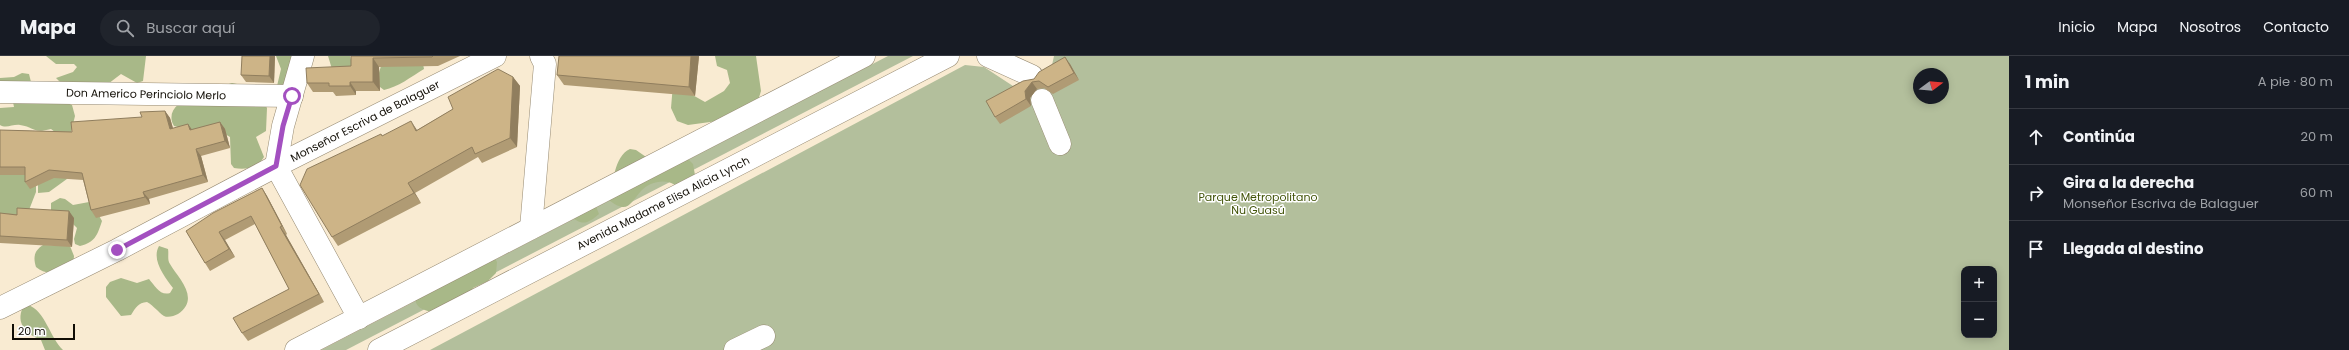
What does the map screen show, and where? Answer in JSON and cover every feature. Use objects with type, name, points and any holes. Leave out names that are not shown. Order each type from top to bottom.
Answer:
[{"type":"main road","points":[[303,56],[283,126],[276,166],[359,318]]},
{"type":"main road","name":"Monseñor Escriva de Balaguer","points":[[0,308],[117,250],[276,166],[495,56]]},
{"type":"main road","points":[[532,228],[545,64],[541,56]]},
{"type":"main road","points":[[296,350],[864,56]]},
{"type":"main road","name":"Avenida Madame Elisa Alicia Lynch","points":[[379,350],[948,56]]},
{"type":"main road","points":[[988,56],[1036,79],[1060,144]]},
{"type":"main road","name":"Don Americo Perinciolo Merlo","points":[[0,92],[292,96]]},
{"type":"main road","points":[[735,350],[764,336]]},
{"type":"green space","points":[[46,56],[146,56],[143,81],[137,83],[121,74],[104,87],[60,82],[56,78],[73,72],[77,67],[74,64],[56,64]]},
{"type":"green space","points":[[276,56],[309,56],[299,90],[277,86],[281,69]]},
{"type":"green space","points":[[328,56],[350,56],[352,64],[349,71],[332,69]]},
{"type":"green space","points":[[715,56],[756,56],[761,91],[757,104],[725,120],[688,125],[677,121],[671,108],[673,84],[705,102],[724,91],[730,83],[727,70],[717,66]]},
{"type":"green space","points":[[888,56],[913,56],[346,350],[321,350]]},
{"type":"green space","name":"Parque Metropolitano Ñu Guasú","points":[[1054,56],[2009,56],[2009,350],[430,350],[965,65],[984,67],[1013,86],[1052,65]]},
{"type":"green space","points":[[423,64],[424,69],[399,84],[384,90],[380,87],[378,76],[381,66]]},
{"type":"green space","points":[[22,73],[29,74],[31,82],[0,85],[0,78],[14,77]]},
{"type":"green space","points":[[232,83],[237,84],[264,103],[267,108],[266,131],[256,137],[264,157],[255,166],[243,169],[234,168],[231,164],[230,137],[225,134],[198,132],[174,126],[171,117],[174,109],[181,102],[202,92]]},
{"type":"green space","points":[[13,102],[67,103],[72,105],[75,116],[71,132],[71,176],[49,192],[38,193],[38,182],[55,132],[51,129],[40,131],[20,125],[5,127],[0,125],[0,108],[14,107]]},
{"type":"green space","points":[[630,149],[636,150],[649,159],[686,157],[693,164],[695,175],[675,185],[662,181],[648,185],[628,206],[620,207],[609,200],[617,164]]},
{"type":"green space","points":[[0,161],[17,164],[36,186],[36,192],[29,210],[0,224]]},
{"type":"green space","points":[[60,198],[65,199],[73,205],[89,202],[93,205],[102,221],[95,238],[89,243],[80,246],[75,244],[74,239],[77,228],[73,224],[51,214],[51,203]]},
{"type":"green space","points":[[593,199],[599,214],[595,217],[588,222],[582,222],[570,216]]},
{"type":"green space","points":[[43,245],[70,246],[74,256],[73,268],[49,273],[36,267],[35,254]]},
{"type":"green space","points":[[159,246],[168,249],[169,262],[186,288],[188,301],[185,308],[176,315],[166,317],[147,302],[141,303],[131,315],[121,316],[106,297],[106,287],[110,282],[121,278],[137,283],[149,279],[158,290],[163,293],[170,293],[173,288],[163,274],[158,263],[157,251]]},
{"type":"green space","points":[[494,257],[497,262],[496,273],[488,281],[473,288],[469,298],[431,312],[418,306],[415,298]]},
{"type":"green space","points":[[28,305],[39,312],[54,339],[63,350],[45,350],[41,340],[31,335],[24,328],[20,318],[23,307]]},
{"type":"building","points":[[242,56],[270,56],[269,76],[241,75]]},
{"type":"building","points":[[351,56],[433,56],[373,58],[373,82],[350,82],[350,86],[329,86],[329,83],[307,83],[306,68],[351,66]]},
{"type":"building","points":[[559,56],[691,56],[689,87],[557,75]]},
{"type":"building","points":[[1065,57],[1074,73],[1048,87],[1039,81],[1032,82],[1025,91],[1026,99],[995,117],[986,101],[1023,81],[1034,79],[1039,72]]},
{"type":"building","points":[[498,69],[513,77],[510,138],[475,154],[472,147],[408,183],[414,193],[332,237],[300,185],[307,169],[381,134],[382,136],[411,121],[416,131],[453,109],[448,97]]},
{"type":"building","points":[[165,111],[170,129],[188,124],[190,130],[220,122],[225,141],[196,149],[203,175],[143,192],[145,197],[91,210],[82,173],[49,170],[25,182],[25,167],[0,167],[0,130],[72,132],[71,122],[142,117],[140,112]]},
{"type":"building","points":[[262,188],[282,226],[280,227],[319,294],[242,333],[233,318],[289,289],[251,216],[219,232],[229,249],[205,263],[186,231],[213,213]]},
{"type":"building","points":[[17,208],[69,211],[67,240],[0,236],[0,213],[17,215]]},
{"type":"route","points":[[117,250],[276,166],[283,126],[292,96]]}]
